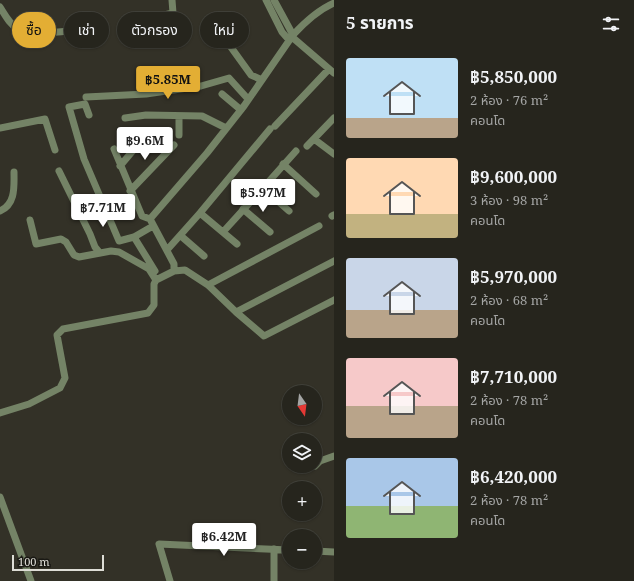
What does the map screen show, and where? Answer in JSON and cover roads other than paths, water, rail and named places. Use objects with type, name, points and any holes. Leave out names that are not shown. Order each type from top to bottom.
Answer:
[{"type":"street","points":[[172,0],[173,12]]},
{"type":"street","points":[[167,250],[272,128],[332,71],[291,37],[282,32],[266,0]]},
{"type":"street","points":[[274,0],[291,37]]},
{"type":"street","points":[[150,219],[207,153],[241,110],[291,37],[301,26],[323,8],[334,3]]},
{"type":"street","points":[[0,7],[16,29],[26,33],[64,31]]},
{"type":"street","points":[[232,48],[251,75],[262,80]]},
{"type":"street","points":[[86,96],[146,94],[201,86],[229,78],[248,99]]},
{"type":"street","points":[[222,94],[241,110]]},
{"type":"street","points":[[89,115],[85,104],[69,106],[84,159],[119,241],[134,237],[154,226]]},
{"type":"street","points":[[125,118],[146,115],[202,116],[226,128]]},
{"type":"street","points":[[179,116],[179,135]]},
{"type":"street","points":[[307,146],[334,118]]},
{"type":"street","points":[[0,128],[45,119],[55,150]]},
{"type":"street","points":[[314,140],[334,154]]},
{"type":"street","points":[[130,191],[174,145]]},
{"type":"street","points":[[120,166],[136,147]]},
{"type":"street","points":[[114,149],[130,191],[142,216],[150,219],[174,264],[174,271]]},
{"type":"street","points":[[223,232],[296,150]]},
{"type":"street","points":[[283,164],[316,194]]},
{"type":"street","points":[[0,210],[9,204],[13,197],[14,172]]},
{"type":"street","points":[[59,172],[95,247],[100,253]]},
{"type":"street","points":[[263,188],[289,211]]},
{"type":"street","points":[[243,209],[270,232]]},
{"type":"street","points":[[200,213],[237,244]]},
{"type":"street","points":[[30,220],[36,244],[61,239],[66,242],[71,253],[76,257],[111,251],[124,254],[149,269],[158,280]]},
{"type":"street","points":[[208,285],[319,226]]},
{"type":"street","points":[[180,236],[204,256]]},
{"type":"street","points":[[134,237],[158,280]]},
{"type":"street","points":[[236,312],[334,261]]},
{"type":"street","points":[[0,414],[43,398],[60,388],[65,378],[57,335],[63,329],[148,313],[154,305],[154,284],[174,271],[185,270],[208,285],[264,336],[334,300]]},
{"type":"street","points":[[322,460],[334,456]]},
{"type":"street","points":[[0,497],[31,581]]},
{"type":"street","points":[[170,581],[159,544],[282,550]]},
{"type":"street","points":[[274,549],[274,581]]},
{"type":"street","points":[[322,551],[334,552]]}]
